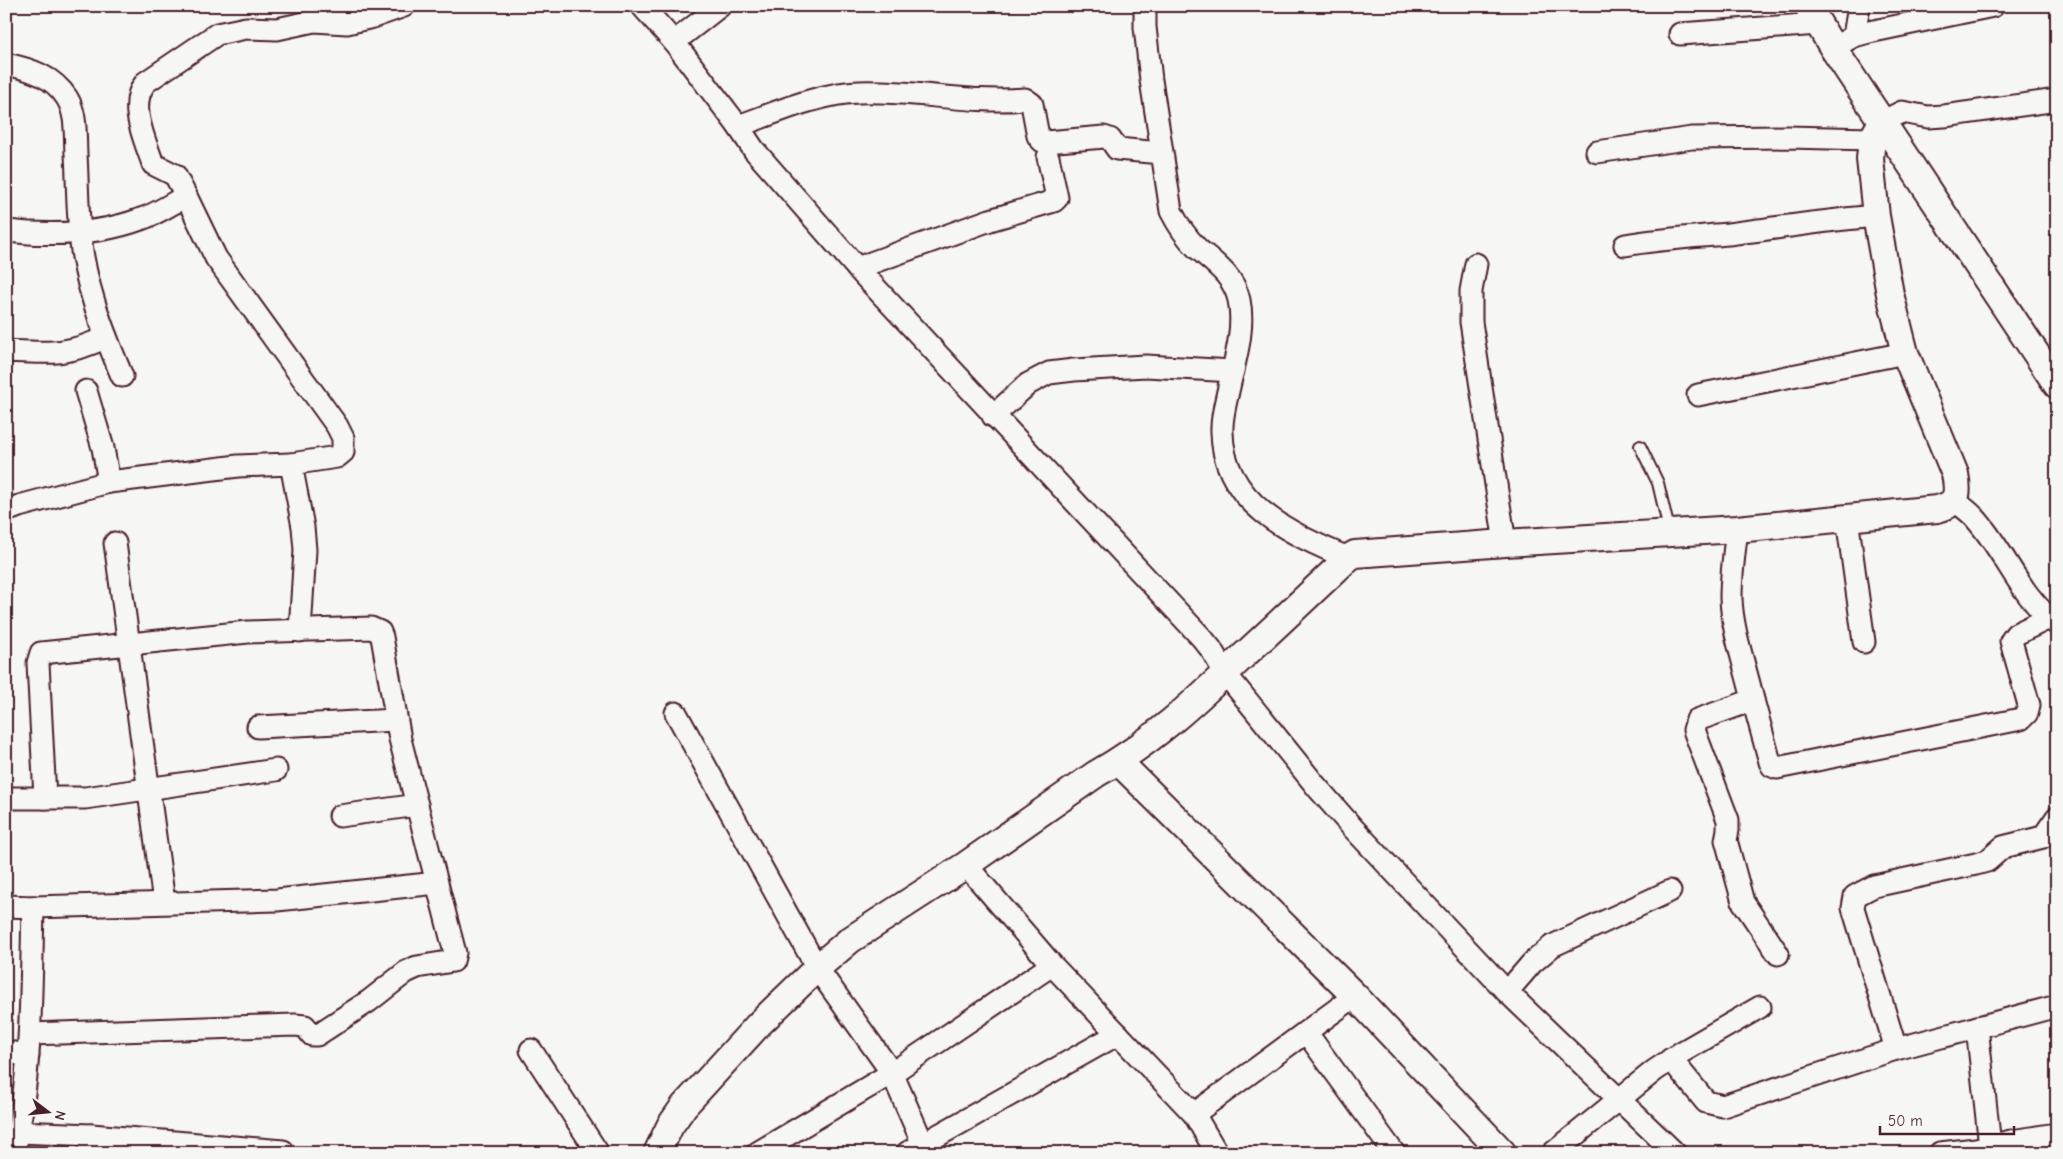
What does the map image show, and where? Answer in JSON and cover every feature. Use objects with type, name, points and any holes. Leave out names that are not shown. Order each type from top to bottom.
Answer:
[{"type":"street","points":[[6,511],[109,482],[238,466],[291,464],[337,457],[342,452],[343,438],[336,426],[216,258],[176,176],[153,164],[136,104],[140,88],[146,82],[217,34],[246,28],[277,29],[314,21],[347,23],[374,17],[404,6]]},
{"type":"street","points":[[642,6],[674,42],[754,150],[857,268],[1202,638],[1211,649],[1225,674],[1334,807],[1506,992],[1675,1153]]},
{"type":"street","points":[[674,42],[720,6]]},
{"type":"street","points":[[1145,6],[1150,71],[1171,211],[1180,228],[1196,247],[1224,271],[1239,299],[1240,324],[1222,430],[1223,448],[1236,482],[1258,509],[1288,531],[1348,558]]},
{"type":"street","points":[[1844,42],[1859,6]]},
{"type":"street","points":[[1844,42],[1993,6]]},
{"type":"street","points":[[1680,34],[1813,15],[1844,42],[1877,131],[1948,218],[2057,385]]},
{"type":"street","points":[[6,64],[31,70],[46,78],[59,87],[68,100],[74,127],[80,233],[87,274],[106,337],[122,376]]},
{"type":"street","points":[[738,126],[824,98],[856,92],[895,92],[955,99],[1025,99],[1032,104],[1038,136],[1042,141],[1104,138],[1110,139],[1117,149],[1162,153]]},
{"type":"street","points":[[1596,152],[1692,138],[1795,137],[1877,131],[1902,112],[1928,117],[1944,116],[2057,100]]},
{"type":"street","points":[[657,1153],[670,1126],[684,1106],[758,1024],[817,968],[850,940],[966,865],[1096,774],[1162,731],[1348,558],[1361,552],[1737,529],[1937,509],[1950,504],[1954,500],[1957,486],[1955,474],[1905,353],[1890,294],[1876,216],[1870,159],[1877,131]]},
{"type":"street","points":[[857,268],[990,220],[1054,201],[1057,198],[1048,157]]},
{"type":"street","points":[[6,231],[50,234],[80,233],[141,219],[186,196]]},
{"type":"street","points":[[1625,245],[1663,239],[1729,234],[1821,221],[1876,216]]},
{"type":"street","points":[[1476,264],[1471,291],[1471,322],[1505,543]]},
{"type":"street","points":[[6,351],[69,352],[88,346],[106,337]]},
{"type":"street","points":[[1698,394],[1905,353]]},
{"type":"street","points":[[993,416],[1028,384],[1049,373],[1146,366],[1233,371]]},
{"type":"street","points":[[86,391],[101,439],[109,482]]},
{"type":"street","points":[[291,464],[303,527],[305,550],[300,631]]},
{"type":"street","points":[[1737,529],[1732,570],[1731,600],[1733,617],[1770,762],[1772,766],[1777,768],[2021,719],[2027,713],[2029,705],[2011,642],[2016,634],[2053,621],[2026,593],[1975,518],[1954,500]]},
{"type":"street","points":[[1847,518],[1864,642]]},
{"type":"street","points":[[115,543],[164,902]]},
{"type":"street","points":[[6,1052],[29,1044],[302,1026],[308,1028],[312,1035],[318,1035],[369,1001],[406,972],[417,967],[453,961],[455,953],[396,720],[382,637],[380,632],[371,628],[248,632],[41,653],[38,663],[44,798]]},
{"type":"street","points":[[1753,700],[1697,720],[1694,730],[1728,820],[1726,840],[1743,902],[1778,954]]},
{"type":"street","points":[[676,713],[817,968],[892,1073],[919,1150],[1118,1034]]},
{"type":"street","points":[[258,727],[396,720]]},
{"type":"street","points":[[1118,761],[1355,996],[1503,1153]]},
{"type":"street","points":[[6,798],[85,798],[149,787],[276,770]]},
{"type":"street","points":[[340,816],[417,805]]},
{"type":"street","points":[[1896,1049],[1853,908],[1855,896],[1874,886],[1987,861],[2002,847],[2043,837],[2057,817]]},
{"type":"street","points":[[966,865],[1052,965],[1194,1114],[1218,1153]]},
{"type":"street","points":[[6,906],[34,907],[277,900],[437,883]]},
{"type":"street","points":[[1506,992],[1532,963],[1552,946],[1670,891]]},
{"type":"street","points":[[14,1153],[19,1132],[29,1044],[34,907]]},
{"type":"street","points":[[757,1153],[892,1073],[1052,965]]},
{"type":"street","points":[[1194,1114],[1355,996]]},
{"type":"street","points":[[1671,1059],[1706,1102],[1723,1106],[1896,1049],[2057,1006]]},
{"type":"street","points":[[1561,1146],[1671,1059],[1760,1007]]},
{"type":"street","points":[[1977,1027],[1990,1146]]},
{"type":"street","points":[[1306,1032],[1394,1153]]},
{"type":"street","points":[[531,1050],[598,1153]]},
{"type":"street","points":[[19,1132],[90,1144],[283,1151]]},
{"type":"street","points":[[1940,1153],[1976,1149],[2057,1134]]},
{"type":"lane","points":[[1640,446],[1658,483],[1670,534]]}]
